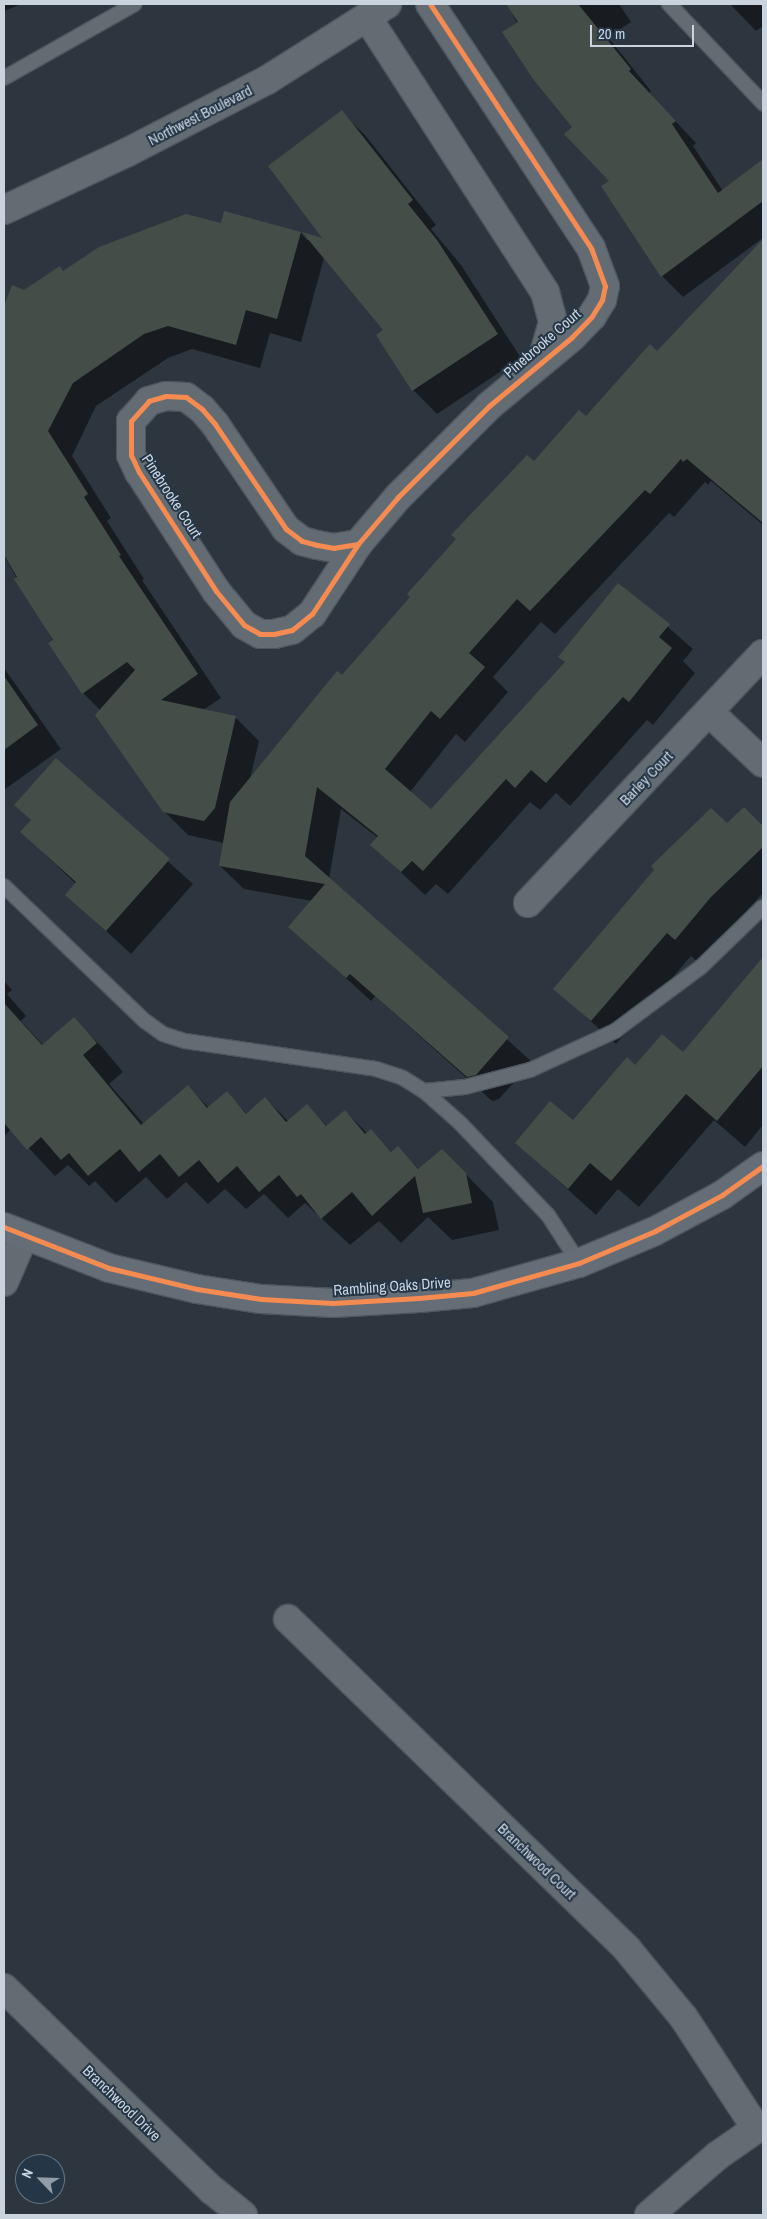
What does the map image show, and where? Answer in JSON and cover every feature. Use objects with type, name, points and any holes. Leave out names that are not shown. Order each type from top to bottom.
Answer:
[{"type":"street","name":"Pinebrooke Court","points":[[358,544],[334,548],[317,545],[302,541],[286,529],[215,424],[202,409],[186,397],[166,396],[149,401],[131,422],[131,455],[139,472],[220,597],[244,625],[260,634],[274,634],[292,630],[312,614],[358,544],[489,406],[592,316],[602,300],[605,286],[601,270],[591,248],[430,4]]},
{"type":"street","name":"Pinebrooke Court","points":[[377,10],[545,292],[553,322],[542,361]]},
{"type":"street","name":"Northwest Boulevard","points":[[4,210],[128,152],[267,80],[377,10]]},
{"type":"street","name":"Barley Court","points":[[528,902],[763,654]]},
{"type":"street","points":[[709,712],[763,763]]},
{"type":"street","name":"Rambling Oaks Drive","points":[[14,1231],[109,1268],[144,1278],[261,1299],[333,1304],[473,1294],[579,1263],[680,1218],[722,1195],[763,1166]]},
{"type":"street","points":[[4,1282],[14,1231]]},
{"type":"street","name":"Branchwood Court","points":[[288,1618],[627,1949],[684,2018],[760,2126]]},
{"type":"street","name":"Branchwood Drive","points":[[4,1988],[205,2183],[243,2215]]},
{"type":"street","points":[[649,2215],[760,2126]]},
{"type":"lane","points":[[4,78],[135,4]]},
{"type":"lane","points":[[669,4],[763,103]]},
{"type":"lane","points":[[4,886],[145,1021],[163,1034],[185,1041],[376,1069],[403,1078],[424,1091],[460,1123],[548,1215],[579,1263]]},
{"type":"lane","points":[[424,1091],[466,1087],[530,1070],[615,1032],[702,967],[763,907]]},
{"type":"building","points":[[506,4],[578,4],[631,69],[629,71],[676,121],[672,124],[718,193],[763,159],[763,201],[661,277],[601,186],[609,181],[564,134],[572,127],[533,79],[502,32],[518,22]]},
{"type":"building","points":[[342,110],[413,200],[408,204],[437,240],[498,334],[412,391],[376,335],[383,330],[302,232],[322,238],[268,166]]},
{"type":"building","points":[[224,211],[301,232],[277,319],[246,310],[236,345],[168,326],[144,334],[73,383],[48,431],[88,494],[84,497],[121,555],[119,556],[198,674],[161,700],[236,716],[215,808],[204,821],[163,812],[95,715],[135,670],[127,662],[82,694],[48,643],[53,640],[14,579],[17,577],[4,555],[4,306],[12,285],[24,290],[60,266],[63,271],[99,247],[186,214],[221,223]]},
{"type":"building","points":[[763,239],[763,523],[687,459],[683,462],[681,459],[650,494],[645,490],[530,611],[517,599],[469,653],[485,667],[440,719],[431,711],[385,769],[431,809],[565,662],[558,657],[618,583],[670,624],[659,637],[672,648],[629,702],[623,697],[546,783],[531,770],[515,788],[506,779],[423,871],[412,861],[401,872],[370,845],[378,836],[317,787],[305,856],[509,1037],[476,1075],[467,1077],[350,974],[346,978],[288,927],[325,884],[219,866],[230,802],[337,671],[342,675],[410,597],[407,594],[456,539],[451,535],[527,455],[534,461],[579,410],[586,416],[650,344],[657,351]]},
{"type":"building","points":[[4,676],[38,725],[4,750]]},
{"type":"building","points":[[56,758],[170,859],[106,931],[65,895],[76,882],[20,832],[31,820],[14,805]]},
{"type":"building","points":[[744,807],[763,826],[763,847],[711,897],[675,940],[667,933],[591,1021],[553,989],[654,870],[651,866],[711,808],[727,823]]},
{"type":"building","points":[[763,957],[763,1066],[717,1121],[686,1094],[611,1181],[590,1163],[568,1189],[515,1143],[550,1101],[573,1120],[627,1057],[635,1065],[662,1034],[683,1052]]},
{"type":"building","points":[[4,1003],[42,1045],[74,1017],[97,1043],[83,1055],[141,1125],[188,1085],[207,1108],[227,1091],[246,1114],[265,1097],[286,1122],[307,1104],[326,1126],[345,1110],[365,1134],[371,1129],[391,1152],[398,1146],[418,1169],[442,1149],[466,1173],[472,1203],[423,1213],[415,1176],[372,1216],[352,1192],[321,1219],[301,1194],[297,1197],[279,1175],[259,1192],[237,1166],[218,1183],[199,1160],[179,1177],[160,1154],[139,1172],[120,1149],[88,1176],[69,1153],[61,1160],[41,1137],[27,1150],[4,1123]]},
{"type":"cycle path","points":[[358,544],[334,548],[317,545],[302,541],[286,529],[215,424],[202,409],[186,397],[166,396],[149,401],[131,421],[131,455],[139,472],[216,591],[244,625],[260,634],[274,634],[292,630],[312,614],[358,544],[398,497],[489,406],[572,337],[592,316],[602,300],[605,286],[591,248],[430,4]]},
{"type":"cycle path","points":[[4,1227],[109,1268],[197,1289],[261,1299],[333,1303],[419,1298],[473,1293],[579,1263],[655,1231],[722,1195],[763,1166]]}]
